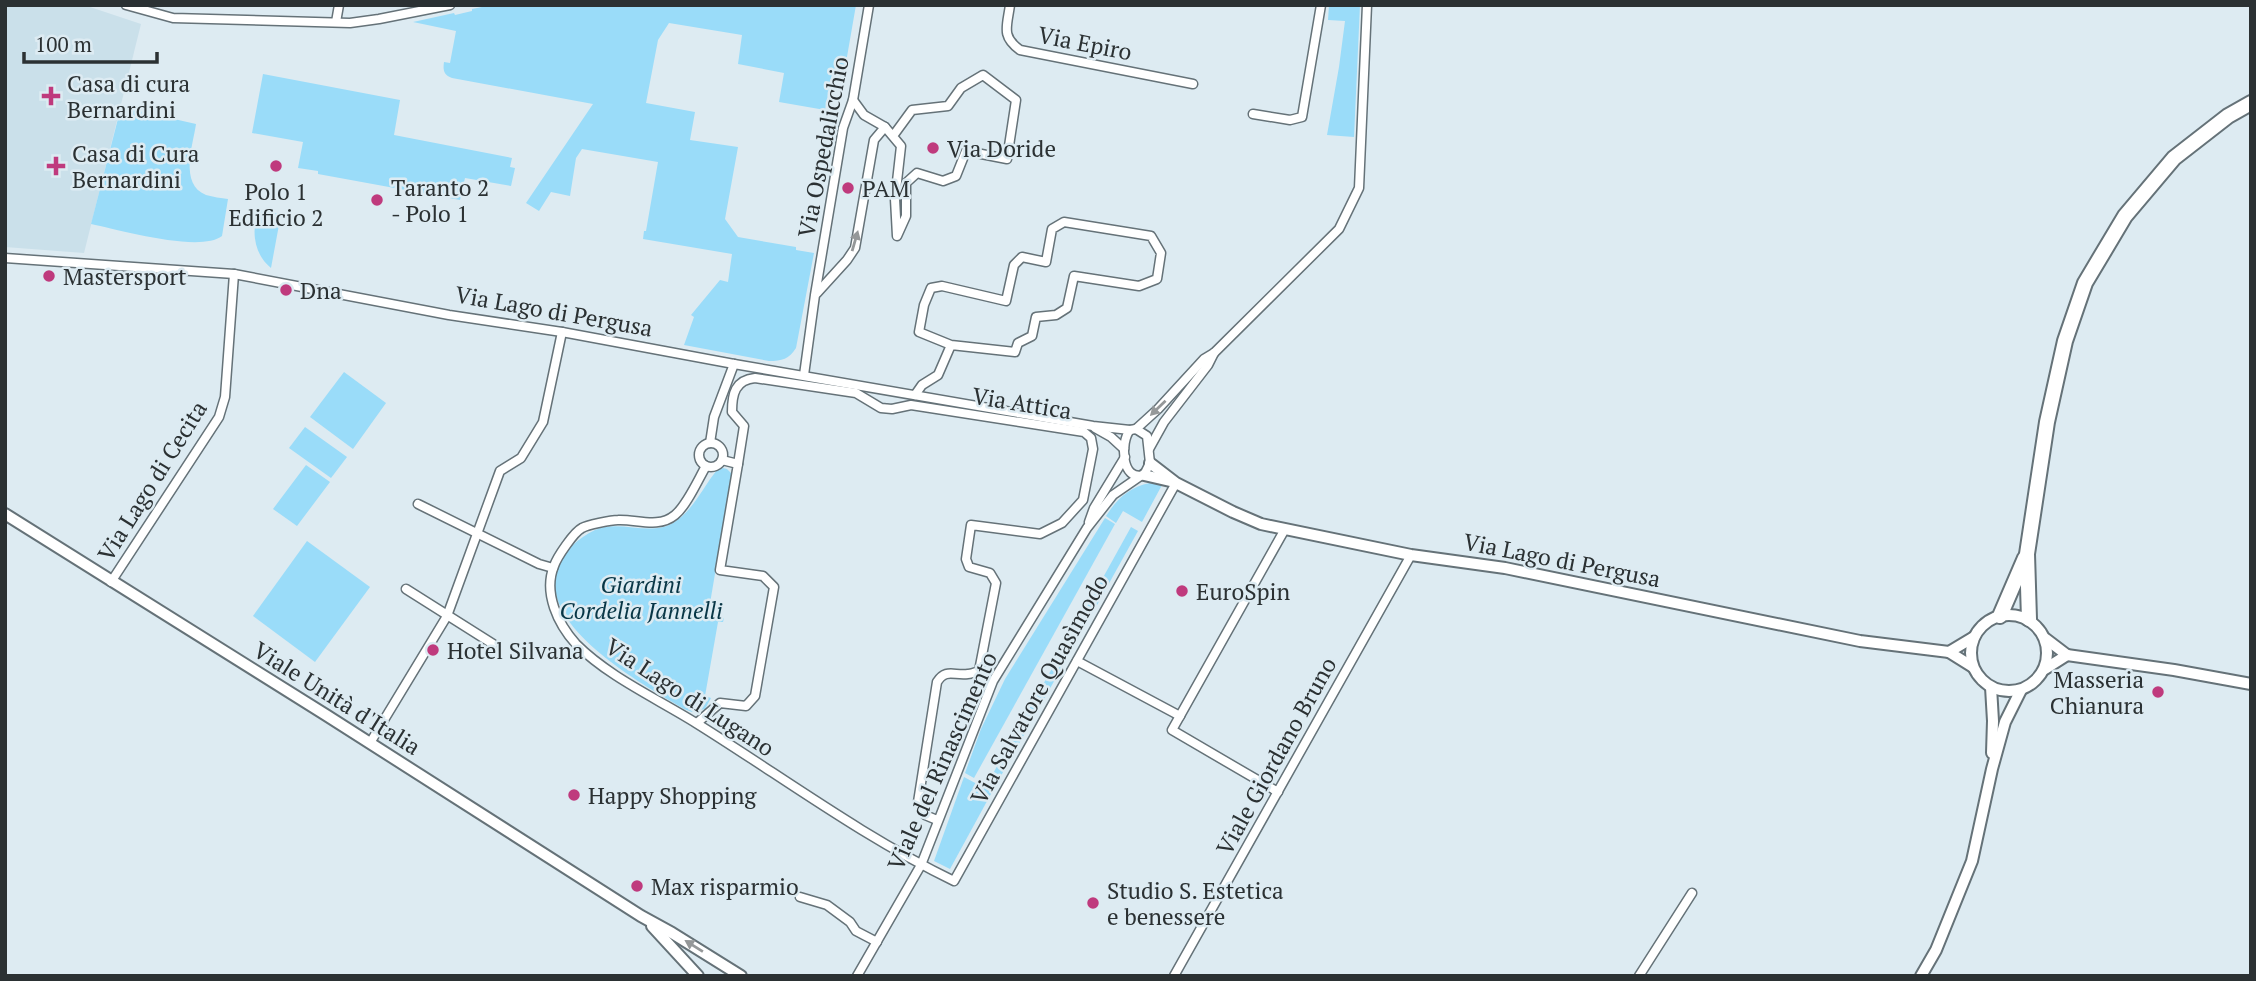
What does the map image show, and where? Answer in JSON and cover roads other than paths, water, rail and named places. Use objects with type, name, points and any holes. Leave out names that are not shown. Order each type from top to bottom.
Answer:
[{"type":"highway","points":[[2029,620],[2027,554],[2047,422],[2065,341],[2085,283],[2125,216],[2174,158],[2228,116],[2251,103]]},
{"type":"highway","points":[[2000,616],[2027,554]]},
{"type":"street","points":[[126,5],[173,18],[336,22],[379,19],[450,5]]},
{"type":"street","points":[[336,22],[339,5]]},
{"type":"street","name":"Via Ospedalicchio","points":[[804,375],[843,128],[853,100],[869,5]]},
{"type":"street","name":"Via Epiro","points":[[1010,5],[1006,32],[1010,43],[1020,50],[1193,84]]},
{"type":"street","points":[[1253,114],[1290,120],[1302,117],[1321,5]]},
{"type":"street","points":[[1141,476],[1129,471],[1124,440],[1339,229],[1359,188],[1367,5]]},
{"type":"street","points":[[853,100],[864,115],[885,127],[901,146],[895,199],[897,236],[906,216],[906,183],[917,173],[943,181],[956,176],[966,151],[1007,159],[1016,100],[983,75],[961,88],[948,106],[912,110],[893,136]]},
{"type":"street","points":[[815,295],[855,248],[874,140],[885,127]]},
{"type":"street","points":[[1064,222],[1151,236],[1161,253],[1157,279],[1139,286],[1074,276],[1067,308],[1056,315],[1036,317],[1032,336],[1018,344],[1015,352],[951,345],[919,332],[924,304],[931,288],[942,286],[1006,301],[1014,265],[1022,257],[1046,262],[1052,229],[1064,222]]},
{"type":"street","name":"Via Lago di Pergusa","points":[[5,258],[234,274],[449,316],[562,332],[1093,426],[1133,429]]},
{"type":"street","name":"Via Lago di Cecita","points":[[111,582],[219,417],[225,397],[234,274]]},
{"type":"street","points":[[370,743],[447,615],[500,471],[521,458],[543,422],[562,332]]},
{"type":"street","points":[[915,395],[922,385],[938,375],[951,345]]},
{"type":"street","points":[[1149,449],[1164,422],[1208,365],[1214,353]]},
{"type":"street","points":[[710,443],[714,417],[734,364]]},
{"type":"street","points":[[697,723],[720,703],[746,706],[755,696],[774,587],[763,576],[720,570],[744,426],[732,412],[732,397],[737,385],[745,379],[755,378],[856,393],[881,408],[886,389]]},
{"type":"street","name":"Via Attica","points":[[881,408],[911,405],[1084,432],[1091,438],[1093,449],[1083,500],[1062,523],[1040,534],[971,525],[966,559],[969,567],[990,573],[996,583],[979,671],[966,675],[950,672],[942,674],[937,682],[918,802],[924,808],[925,815],[937,820]]},
{"type":"street","points":[[1093,426],[1111,437],[1124,453]]},
{"type":"street","points":[[1087,528],[1113,495],[1141,476],[1150,463],[1147,436],[1133,429]]},
{"type":"street","points":[[710,443],[720,448],[722,460],[714,467],[706,466],[700,461],[702,446],[710,443]]},
{"type":"street","points":[[1087,528],[1094,508],[1124,453]]},
{"type":"street","points":[[722,460],[738,464]]},
{"type":"street","name":"Via Lago di Pergusa","points":[[1150,463],[1176,483],[1261,524],[1411,555],[1505,568],[1860,641],[1949,652],[1973,667]]},
{"type":"street","points":[[418,504],[539,564],[553,568],[581,528],[618,520],[662,522],[676,515],[706,466]]},
{"type":"street","name":"Via Lago di Pergusa","points":[[1141,476],[1176,483]]},
{"type":"street","name":"Via Salvatore Quasìmodo","points":[[948,892],[1176,483]]},
{"type":"street","name":"Viale Unità d'Italia","points":[[5,514],[646,919],[741,976]]},
{"type":"street","name":"Viale del Rinascimento","points":[[857,976],[921,865],[993,681],[1087,528]]},
{"type":"street","points":[[1278,792],[1172,730],[1285,529]]},
{"type":"street","name":"Viale Giordano Bruno","points":[[1174,976],[1411,555]]},
{"type":"street","name":"Via Lago di Lugano","points":[[553,568],[553,610],[576,643],[608,670],[921,865]]},
{"type":"street","points":[[406,589],[493,644]]},
{"type":"street","points":[[1949,652],[1974,637],[1981,627],[2000,616],[2020,616],[2039,628],[2046,639],[2067,655],[2251,684]]},
{"type":"street","points":[[1974,637],[1971,657],[1973,667],[1991,687],[2000,691],[2021,690],[2031,685],[2045,669],[2067,655]]},
{"type":"street","points":[[2045,669],[2048,659],[2046,639]]},
{"type":"street","points":[[1077,661],[1180,716]]},
{"type":"street","points":[[1991,687],[1992,769]]},
{"type":"street","points":[[1921,976],[1936,950],[1972,861],[2005,722],[2021,690]]},
{"type":"street","points":[[921,865],[954,881]]},
{"type":"street","points":[[1639,976],[1692,893]]},
{"type":"street","points":[[800,897],[827,905],[850,922],[856,931],[877,942]]},
{"type":"street","name":"Viale Unità d'Italia","points":[[646,919],[698,976]]},
{"type":"place","name":"Casa di cura Bernardini","points":[[51,96]]},
{"type":"place","name":"Via Doride","points":[[933,148]]},
{"type":"place","name":"Casa di Cura Bernardini","points":[[56,166]]},
{"type":"place","name":"Polo 1 Edificio 2","points":[[276,166]]},
{"type":"place","name":"PAM","points":[[848,188]]},
{"type":"place","name":"Taranto 2 - Polo 1","points":[[377,200]]},
{"type":"place","name":"Mastersport","points":[[49,276]]},
{"type":"place","name":"Dna","points":[[286,290]]},
{"type":"place","name":"EuroSpin","points":[[1182,591]]},
{"type":"place","name":"Hotel Silvana","points":[[433,650]]},
{"type":"place","name":"Masseria Chianura","points":[[2158,692]]},
{"type":"place","name":"Happy Shopping","points":[[574,795]]},
{"type":"place","name":"Max risparmio","points":[[637,886]]},
{"type":"place","name":"Studio S. Estetica e benessere","points":[[1093,903]]},
{"type":"park label","name":"Giardini Cordelia Jannelli","points":[[641,597]]}]
